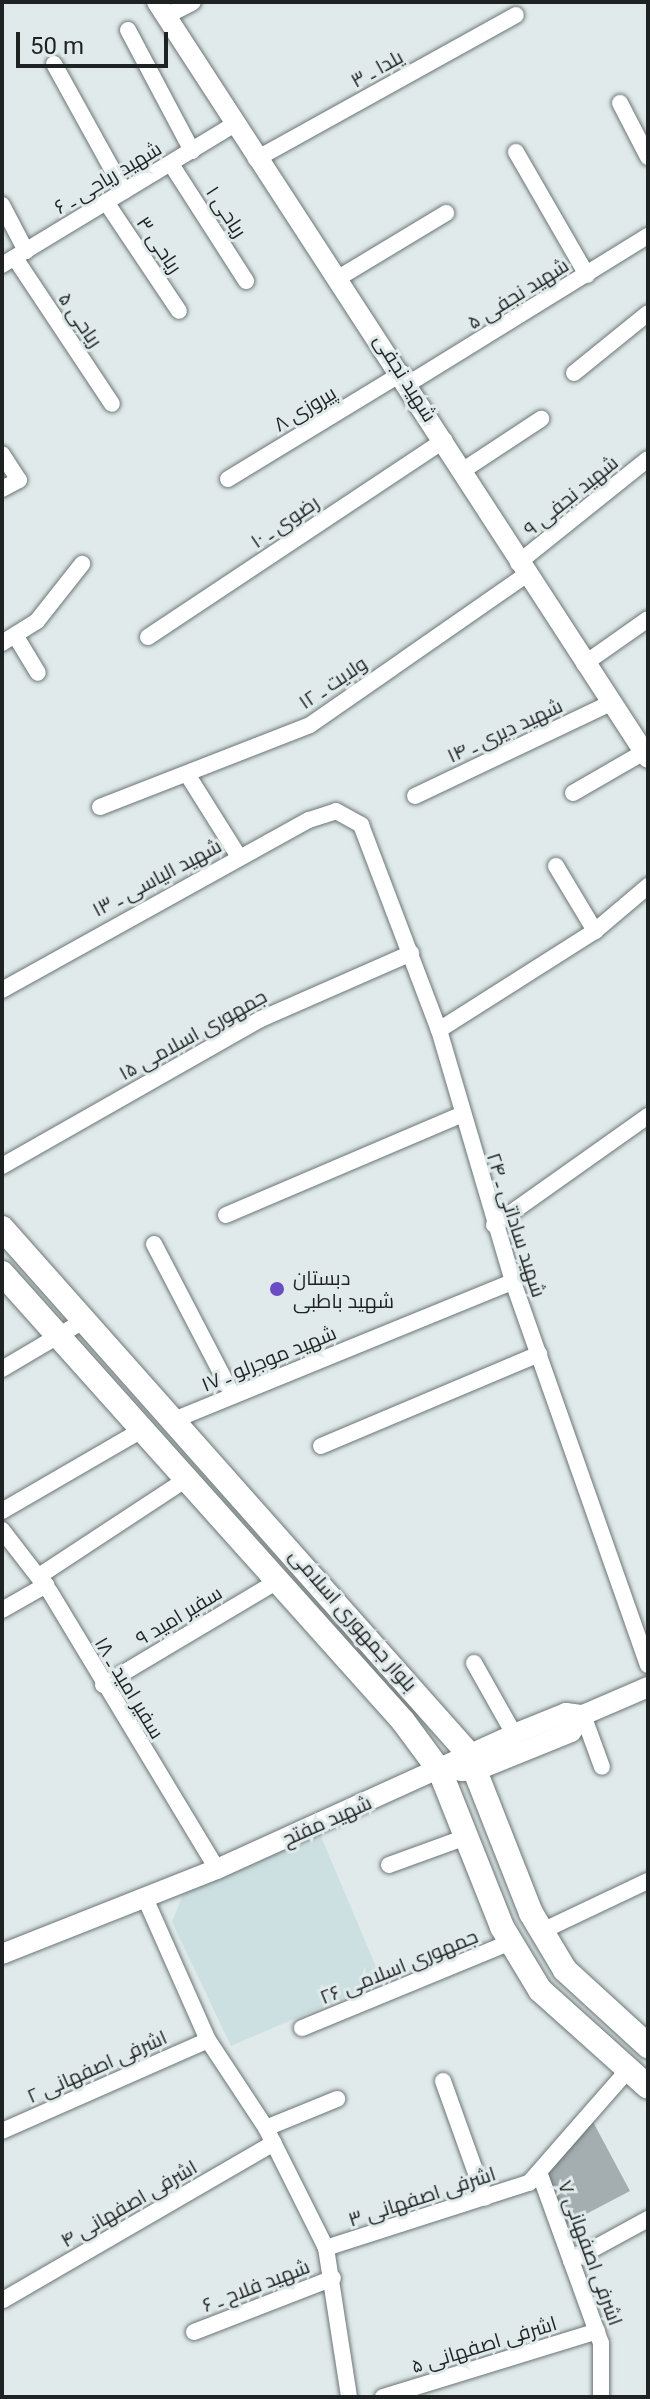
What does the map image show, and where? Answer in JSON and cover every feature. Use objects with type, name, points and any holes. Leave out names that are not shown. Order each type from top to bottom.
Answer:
[{"type":"main road","name":"بلوار جمهوری اسلامی","points":[[2,1228],[174,1420],[471,1762],[542,1931],[565,1970],[648,2046]]},
{"type":"main road","name":"بلوار جمهوری اسلامی","points":[[2,1273],[403,1721],[440,1771],[511,1942],[540,1990],[648,2087]]},
{"type":"street","points":[[162,9],[193,2]]},
{"type":"street","name":"شهید نجفی","points":[[162,9],[233,125],[340,277],[522,569],[646,755]]},
{"type":"street","name":"یلدا ـ ۳","points":[[256,159],[516,15]]},
{"type":"street","points":[[128,30],[192,151]]},
{"type":"street","points":[[54,64],[124,191]]},
{"type":"street","points":[[620,103],[648,157]]},
{"type":"street","name":"شهید ریاحی ـ ۶","points":[[14,258],[233,125]]},
{"type":"street","points":[[516,152],[587,275]]},
{"type":"street","name":"ریاحی ۱","points":[[171,164],[246,281]]},
{"type":"street","name":"ریاحی ۳","points":[[106,202],[179,311]]},
{"type":"street","name":"ریاحی ۵","points":[[2,205],[14,258],[112,404]]},
{"type":"street","points":[[340,277],[446,213]]},
{"type":"street","name":"شهید نجفی ۵","points":[[405,379],[587,275],[648,236]]},
{"type":"street","points":[[574,373],[648,313]]},
{"type":"street","name":"پیروزی ۸","points":[[228,479],[405,379]]},
{"type":"street","points":[[462,471],[541,419]]},
{"type":"street","name":"رضوی ـ ۱۰","points":[[148,637],[444,440]]},
{"type":"street","points":[[2,454],[19,480],[2,489]]},
{"type":"street","name":"شهید نجفی ۹","points":[[522,569],[648,459]]},
{"type":"street","points":[[38,673],[8,639],[37,621],[82,564]]},
{"type":"street","name":"ولایت ـ ۱۲","points":[[100,807],[310,725],[522,569]]},
{"type":"street","points":[[584,664],[648,619]]},
{"type":"street","name":"شهید دیری ـ ۱۴","points":[[415,796],[613,702]]},
{"type":"street","points":[[573,793],[646,755]]},
{"type":"street","points":[[187,774],[239,857]]},
{"type":"street","name":"شهید الیاسی ـ ۱۳","points":[[2,990],[239,857],[336,811]]},
{"type":"street","name":"شهید ساداتی ـ ۲۴","points":[[336,811],[361,825],[411,953],[439,1030],[460,1115],[494,1225],[648,1665]]},
{"type":"street","points":[[556,866],[595,931]]},
{"type":"street","points":[[439,1030],[595,931],[648,886]]},
{"type":"street","name":"جمهوری اسلامی ۱۵","points":[[2,1166],[261,1019],[411,953]]},
{"type":"street","points":[[226,1215],[460,1115]]},
{"type":"street","points":[[494,1225],[648,1116]]},
{"type":"street","points":[[154,1244],[233,1396]]},
{"type":"street","name":"شهید موجرلو ـ ۱۷","points":[[174,1420],[513,1282]]},
{"type":"street","points":[[2,1369],[60,1338],[85,1320]]},
{"type":"street","points":[[321,1446],[539,1354]]},
{"type":"street","points":[[2,1511],[66,1470],[142,1430]]},
{"type":"street","points":[[2,1610],[112,1528],[185,1480]]},
{"type":"street","name":"سفیر امید ـ ۱۸","points":[[2,1530],[43,1580],[103,1685],[217,1869]]},
{"type":"street","name":"سفیر امید ۹","points":[[103,1685],[276,1582]]},
{"type":"street","points":[[474,1663],[514,1734]]},
{"type":"street","name":"شهید مفتح","points":[[2,1954],[217,1869],[440,1771],[471,1762],[514,1734],[566,1713],[583,1715],[648,1687]]},
{"type":"street","points":[[471,1762],[571,1732],[583,1715]]},
{"type":"street","points":[[583,1715],[602,1767]]},
{"type":"street","points":[[389,1865],[466,1837]]},
{"type":"street","points":[[542,1931],[648,1881]]},
{"type":"street","points":[[145,1898],[208,2040],[270,2135],[326,2248],[349,2397]]},
{"type":"street","name":"جمهوری اسلامی ۲۶","points":[[302,2028],[511,1942]]},
{"type":"street","name":"اشرفی اصفهانی ۲","points":[[2,2131],[208,2040]]},
{"type":"street","points":[[534,2178],[627,2071]]},
{"type":"street","points":[[443,2081],[485,2198]]},
{"type":"street","name":"اشرفی اصفهانی ۴","points":[[3,2300],[270,2135],[337,2099]]},
{"type":"street","name":"اشرفی اصفهانی ۳","points":[[326,2248],[485,2198],[534,2178]]},
{"type":"street","name":"اشرفی اصفهانی ۷","points":[[534,2178],[571,2261],[597,2331],[601,2397]]},
{"type":"street","points":[[571,2261],[648,2219]]},
{"type":"street","name":"شهید فلاح ـ ۶","points":[[194,2332],[333,2278]]},
{"type":"street","name":"اشرفی اصفهانی ۵","points":[[383,2397],[597,2331]]},
{"type":"shaded area","points":[[320,1834],[382,1981],[231,2046],[172,1922],[183,1894]]},
{"type":"building","points":[[592,2120],[630,2191],[567,2224],[546,2173]]},
{"type":"place","name":"دبستان شهید باطبی","points":[[277,1289]]}]
